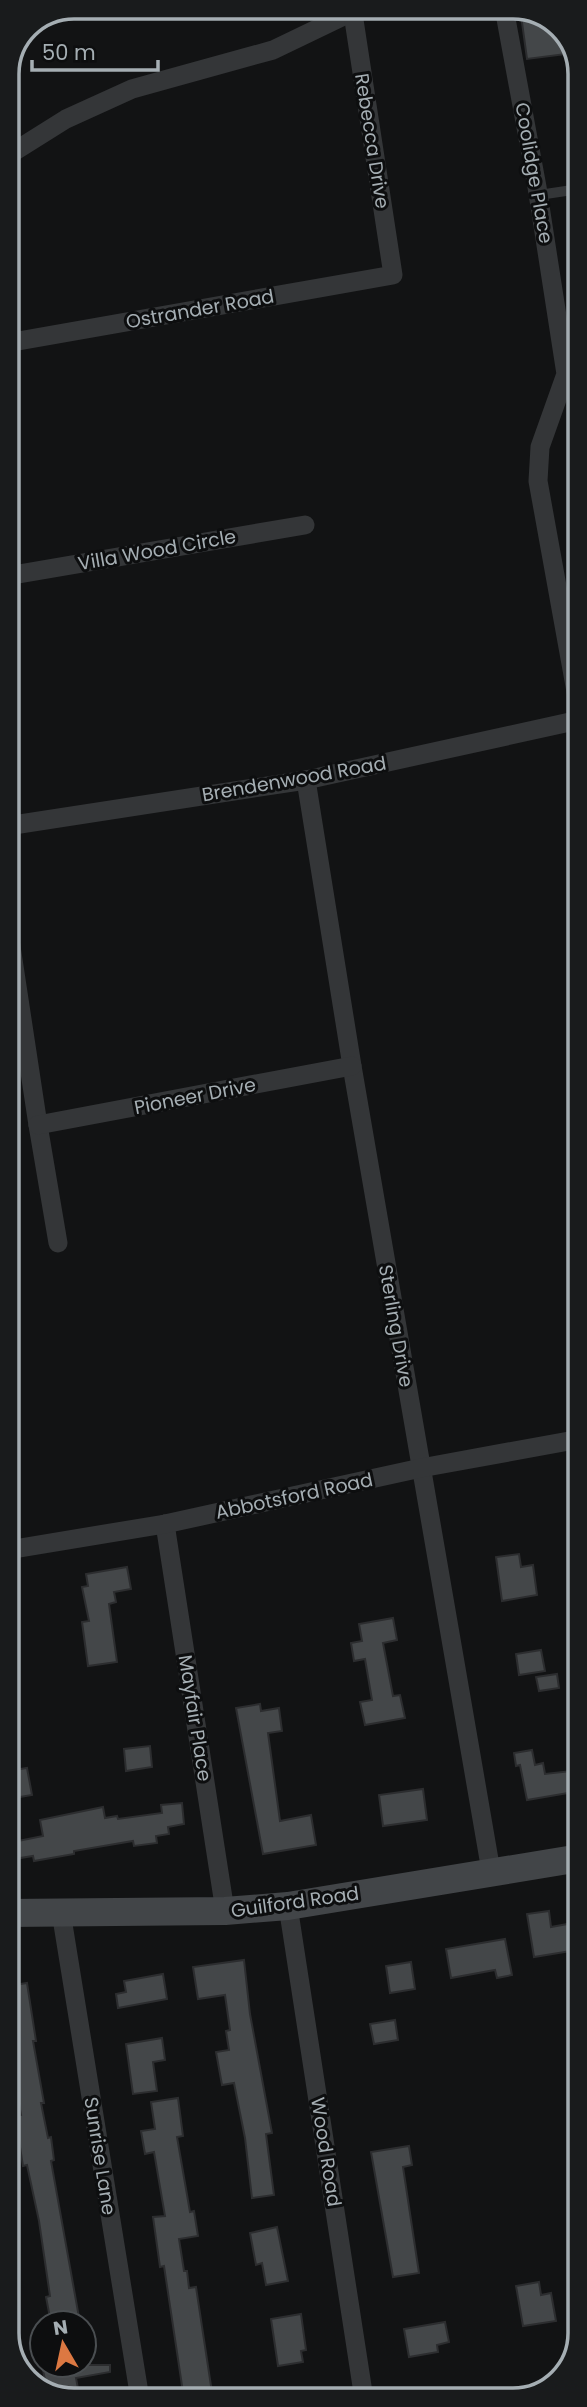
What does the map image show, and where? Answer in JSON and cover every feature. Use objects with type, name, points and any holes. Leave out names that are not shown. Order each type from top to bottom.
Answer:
[{"type":"street","points":[[19,148],[65,119],[132,89],[273,50],[334,19]]},
{"type":"street","name":"Rebecca Drive","points":[[353,19],[393,275]]},
{"type":"street","name":"Coolidge Place","points":[[506,19],[539,195],[566,374],[540,447],[538,481],[568,647]]},
{"type":"street","name":"Ostrander Road","points":[[19,341],[393,275]]},
{"type":"street","name":"Villa Wood Circle","points":[[19,572],[305,524]]},
{"type":"street","name":"Brendenwood Road","points":[[19,824],[306,780],[568,722]]},
{"type":"street","name":"Sterling Drive","points":[[306,780],[352,1066],[491,1871]]},
{"type":"street","points":[[19,995],[58,1243]]},
{"type":"street","name":"Pioneer Drive","points":[[38,1125],[352,1066]]},
{"type":"street","name":"Abbotsford Road","points":[[19,1548],[165,1524],[421,1468],[568,1441]]},
{"type":"street","name":"Mayfair Place","points":[[165,1524],[226,1911]]},
{"type":"street","name":"Guilford Road","points":[[19,1913],[226,1911],[288,1906],[568,1860]]},
{"type":"street","name":"Wood Road","points":[[288,1906],[362,2388]]},
{"type":"street","name":"Sunrise Lane","points":[[61,1912],[138,2388]]},
{"type":"lane","points":[[539,195],[568,191]]},
{"type":"building","points":[[522,20],[543,28],[554,38],[564,54],[527,59]]},
{"type":"building","points":[[519,1554],[521,1567],[533,1565],[537,1595],[502,1601],[496,1557]]},
{"type":"building","points":[[127,1567],[131,1589],[114,1592],[116,1602],[109,1604],[117,1662],[88,1666],[82,1622],[89,1621],[82,1587],[88,1586],[86,1574]]},
{"type":"building","points":[[393,1618],[397,1640],[383,1643],[393,1696],[400,1695],[405,1718],[365,1725],[360,1702],[372,1700],[365,1659],[354,1661],[351,1643],[362,1641],[359,1624]]},
{"type":"building","points":[[541,1650],[545,1671],[519,1675],[516,1654]]},
{"type":"building","points":[[557,1674],[559,1688],[539,1691],[536,1677]]},
{"type":"building","points":[[260,1704],[261,1711],[279,1708],[282,1731],[268,1733],[280,1821],[311,1815],[316,1845],[263,1854],[236,1708]]},
{"type":"building","points":[[150,1746],[152,1767],[126,1771],[124,1749]]},
{"type":"building","points":[[532,1750],[535,1765],[543,1763],[545,1774],[568,1771],[568,1793],[527,1800],[520,1765],[516,1766],[514,1753]]},
{"type":"building","points":[[27,1768],[32,1795],[19,1797],[19,1769]]},
{"type":"building","points":[[423,1789],[427,1820],[383,1826],[379,1795]]},
{"type":"building","points":[[182,1803],[184,1824],[168,1827],[169,1834],[156,1836],[157,1843],[134,1846],[133,1841],[34,1861],[33,1856],[19,1858],[19,1841],[43,1836],[40,1820],[103,1807],[105,1818],[117,1816],[118,1819],[162,1813],[161,1805]]},
{"type":"building","points":[[549,1911],[551,1927],[568,1924],[568,1951],[534,1957],[527,1914]]},
{"type":"building","points":[[505,1939],[512,1975],[497,1978],[495,1970],[451,1978],[446,1949]]},
{"type":"building","points":[[244,1960],[250,2014],[272,2133],[266,2134],[274,2195],[252,2198],[245,2138],[234,2083],[222,2085],[216,2052],[229,2050],[226,2031],[230,2030],[225,1995],[198,1999],[193,1967]]},
{"type":"building","points":[[411,1962],[415,1989],[390,1993],[386,1966]]},
{"type":"building","points":[[163,1974],[167,1999],[118,2008],[116,1994],[126,1992],[124,1981]]},
{"type":"building","points":[[27,1983],[36,2041],[33,2041],[44,2103],[41,2103],[48,2138],[51,2137],[54,2160],[51,2161],[77,2309],[48,2309],[46,2297],[50,2296],[39,2221],[27,2165],[23,2166],[19,2141],[19,1984]]},
{"type":"building","points":[[395,2020],[398,2040],[374,2044],[370,2024]]},
{"type":"building","points":[[162,2038],[165,2060],[153,2062],[157,2091],[133,2094],[126,2044]]},
{"type":"building","points":[[178,2098],[183,2136],[177,2137],[190,2212],[194,2211],[198,2236],[179,2239],[189,2288],[196,2287],[211,2388],[182,2388],[164,2266],[160,2267],[153,2217],[165,2216],[154,2152],[145,2154],[141,2131],[155,2129],[151,2102]]},
{"type":"building","points":[[409,2146],[412,2165],[403,2167],[419,2273],[393,2277],[371,2152]]},
{"type":"building","points":[[277,2227],[288,2281],[266,2285],[262,2263],[256,2265],[250,2233]]},
{"type":"building","points":[[539,2282],[541,2295],[551,2293],[556,2321],[523,2326],[516,2286]]},
{"type":"building","points":[[301,2314],[306,2350],[301,2351],[303,2362],[278,2366],[271,2319]]},
{"type":"building","points":[[445,2322],[449,2342],[437,2345],[438,2352],[409,2357],[404,2329]]},
{"type":"building","points":[[98,2365],[110,2365],[110,2372],[98,2374]]},
{"type":"building","points":[[45,2379],[76,2379],[78,2388],[71,2388]]}]
